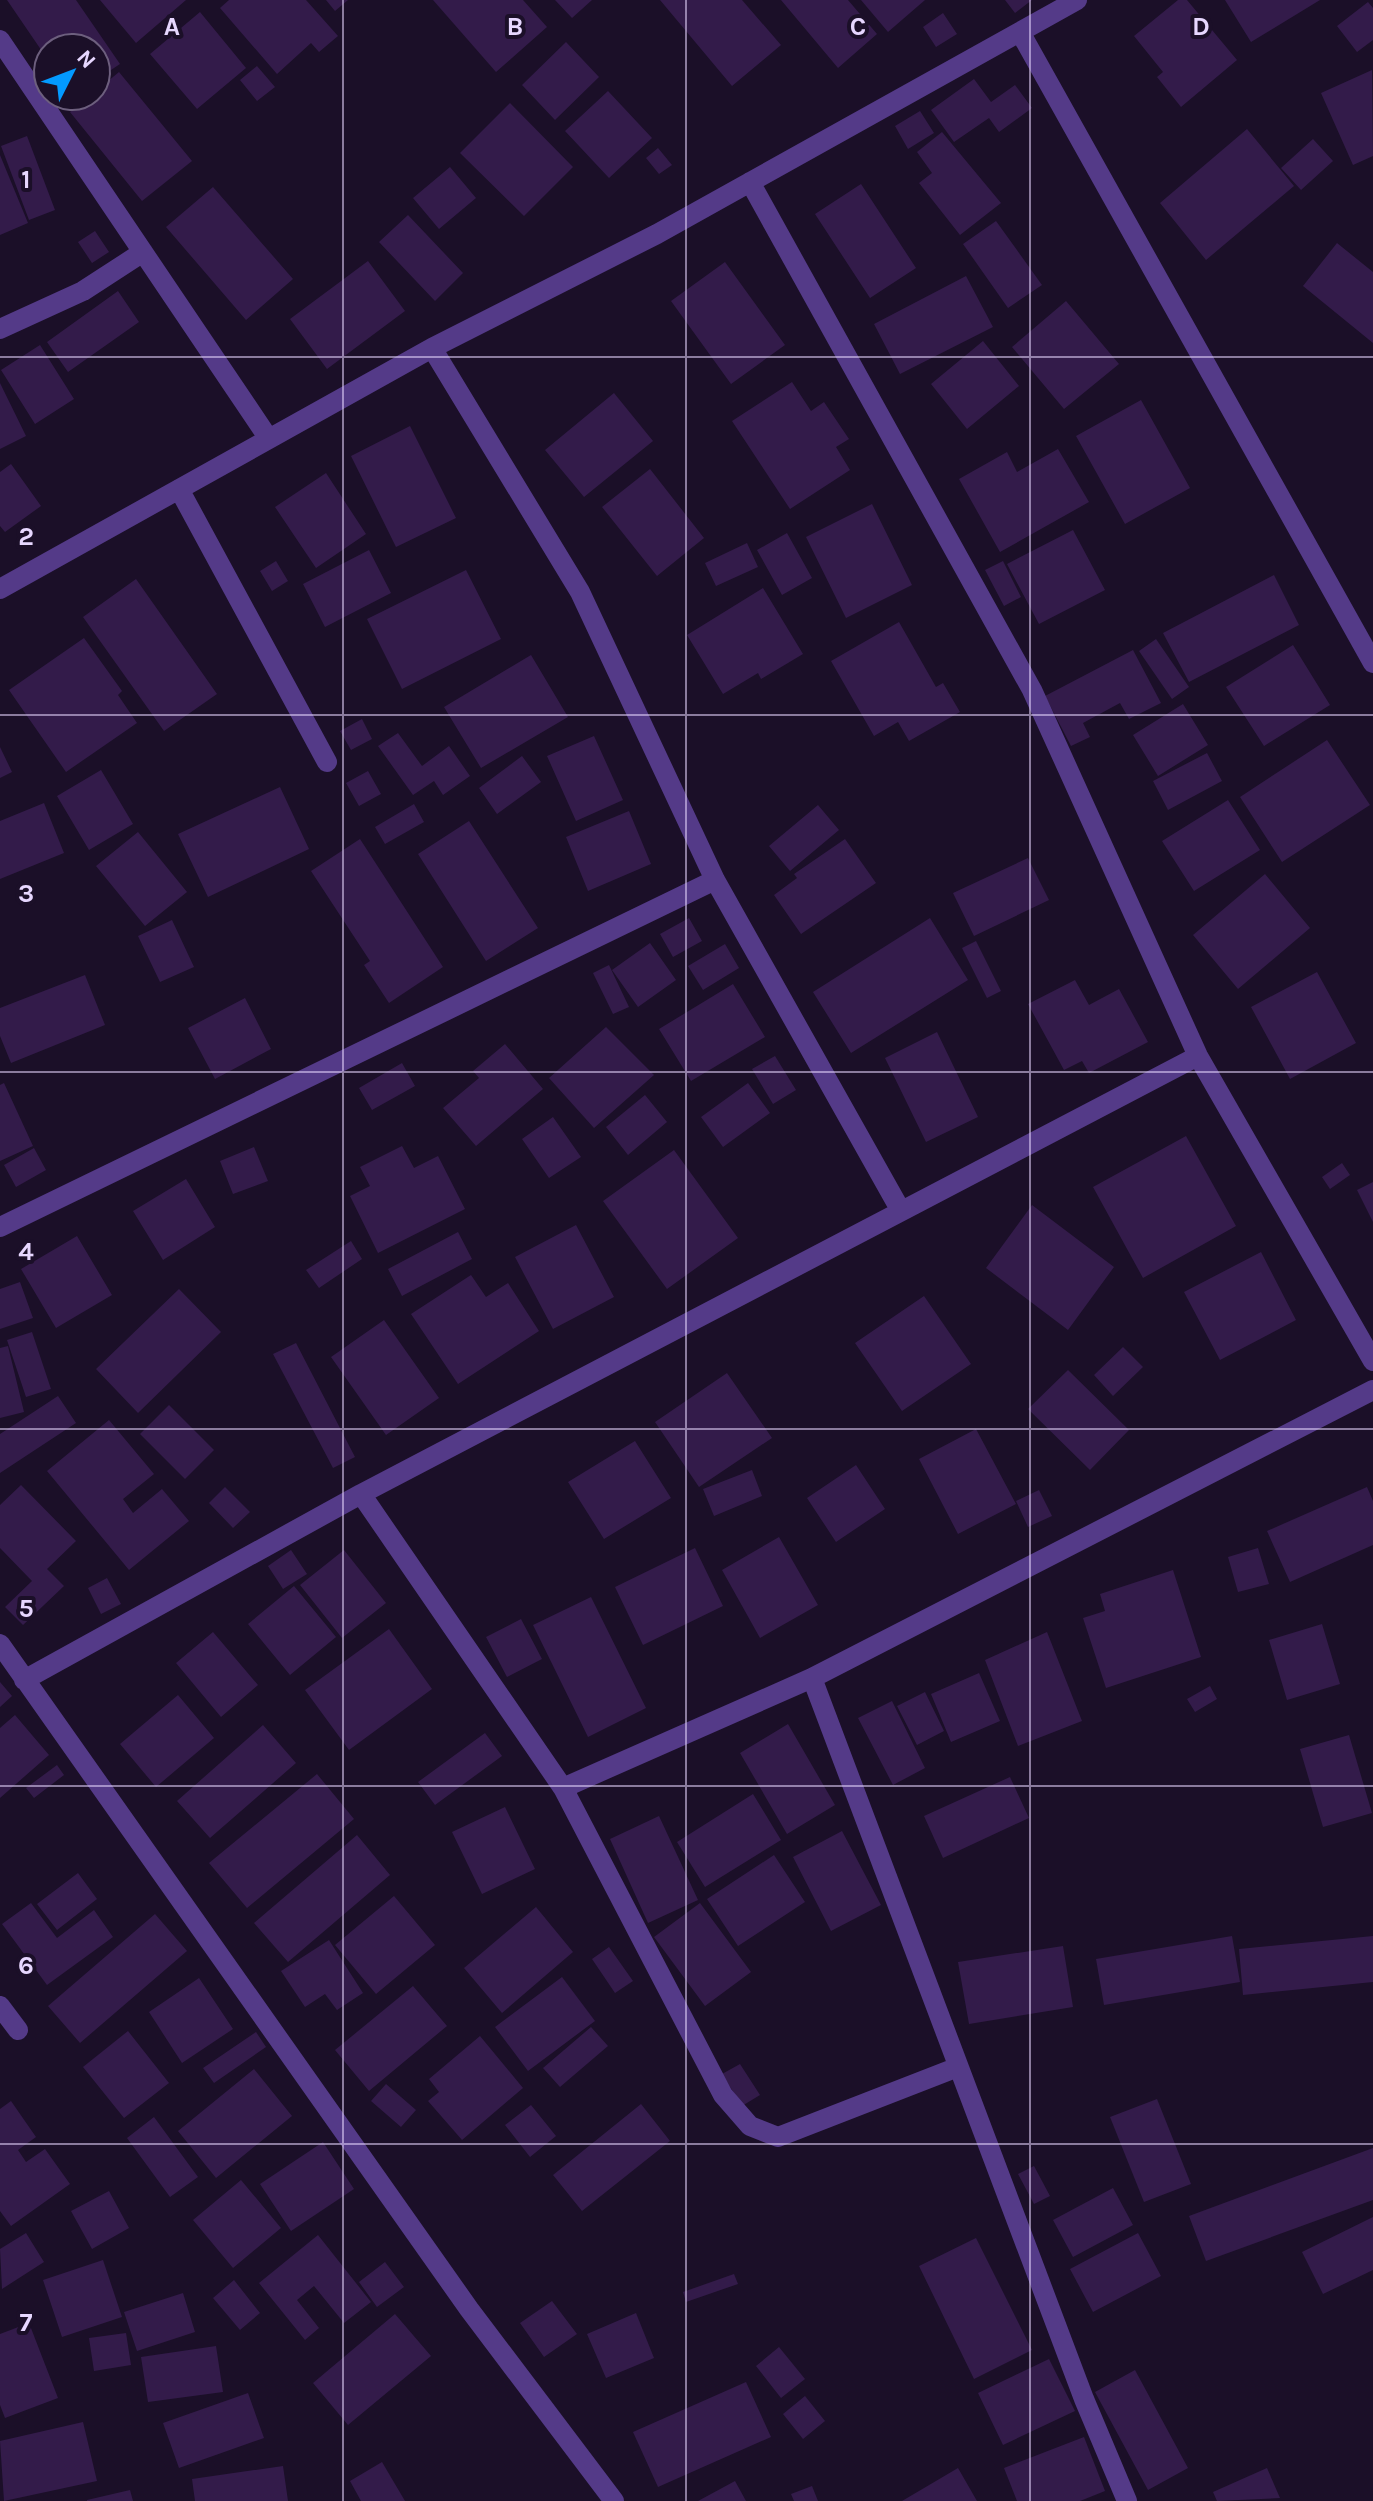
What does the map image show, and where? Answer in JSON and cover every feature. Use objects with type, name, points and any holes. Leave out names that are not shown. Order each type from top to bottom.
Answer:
[{"type":"street","points":[[0,589],[432,348],[657,234],[1077,0]]},
{"type":"street","points":[[1020,32],[1373,663]]},
{"type":"street","points":[[0,40],[269,439]]},
{"type":"street","points":[[750,182],[1032,690],[1198,1056],[1373,1361]]},
{"type":"street","points":[[0,329],[83,291],[143,252]]},
{"type":"street","points":[[432,348],[580,592],[715,880],[901,1211]]},
{"type":"street","points":[[179,489],[327,762]]},
{"type":"street","points":[[0,1227],[715,880]]},
{"type":"street","points":[[24,1680],[361,1494],[1198,1056]]},
{"type":"street","points":[[563,1788],[812,1678],[1373,1390]]},
{"type":"street","points":[[361,1494],[563,1788],[723,2095],[750,2126],[778,2137],[958,2067]]},
{"type":"street","points":[[0,1644],[469,2309],[614,2501]]},
{"type":"street","points":[[812,1678],[1084,2399],[1127,2501]]},
{"type":"street","points":[[0,2006],[18,2030]]},
{"type":"building","points":[[7,0],[76,0],[98,32],[32,32],[32,37]]},
{"type":"building","points":[[100,0],[186,0],[136,43]]},
{"type":"building","points":[[229,0],[306,0],[338,36],[319,52],[311,43],[277,74],[220,8]]},
{"type":"building","points":[[326,0],[348,0],[335,11]]},
{"type":"building","points":[[433,0],[523,0],[547,27],[496,72]]},
{"type":"building","points":[[555,0],[592,0],[572,18]]},
{"type":"building","points":[[660,0],[742,0],[781,45],[732,86]]},
{"type":"building","points":[[781,0],[848,0],[877,34],[838,68]]},
{"type":"building","points":[[861,0],[925,0],[888,32]]},
{"type":"building","points":[[1005,0],[1032,0],[1015,13]]},
{"type":"building","points":[[1178,0],[1187,0],[1237,60],[1181,107],[1157,77],[1163,72],[1134,36]]},
{"type":"building","points":[[1225,0],[1320,0],[1251,42]]},
{"type":"building","points":[[1368,2],[1373,8],[1373,40],[1357,52],[1337,26]]},
{"type":"building","points":[[200,12],[246,68],[197,109],[150,54]]},
{"type":"building","points":[[943,13],[957,34],[936,47],[923,27]]},
{"type":"building","points":[[566,42],[599,77],[555,120],[522,85]]},
{"type":"building","points":[[112,52],[120,64],[112,69]]},
{"type":"building","points":[[257,66],[275,87],[257,101],[240,80]]},
{"type":"building","points":[[1372,70],[1373,156],[1353,165],[1321,93]]},
{"type":"building","points":[[119,72],[192,161],[142,201],[70,112],[112,112],[112,78]]},
{"type":"building","points":[[974,79],[991,102],[1015,85],[1032,108],[999,132],[989,118],[954,142],[931,110]]},
{"type":"building","points":[[608,91],[652,138],[609,178],[565,131]]},
{"type":"building","points":[[510,103],[573,167],[524,216],[460,153]]},
{"type":"building","points":[[920,111],[934,133],[908,149],[895,126]]},
{"type":"building","points":[[1247,129],[1294,186],[1206,260],[1160,203]]},
{"type":"building","points":[[942,132],[1001,203],[960,235],[919,183],[932,173],[917,152]]},
{"type":"building","points":[[27,136],[55,210],[29,220],[1,146]]},
{"type":"building","points":[[1313,139],[1333,161],[1301,190],[1281,168]]},
{"type":"building","points":[[658,148],[672,165],[659,174],[646,158]]},
{"type":"building","points":[[0,155],[28,223],[0,235]]},
{"type":"building","points":[[450,167],[476,198],[439,229],[413,198]]},
{"type":"building","points":[[861,184],[916,268],[870,298],[815,214]]},
{"type":"building","points":[[213,187],[293,279],[246,320],[166,227]]},
{"type":"building","points":[[408,215],[463,273],[435,301],[379,242]]},
{"type":"building","points":[[996,221],[1042,285],[1008,308],[963,244]]},
{"type":"building","points":[[95,231],[109,252],[92,263],[78,242]]},
{"type":"building","points":[[1337,243],[1373,272],[1373,343],[1303,286]]},
{"type":"building","points":[[368,261],[405,311],[327,369],[290,319]]},
{"type":"building","points":[[725,262],[785,345],[731,384],[671,301]]},
{"type":"building","points":[[966,276],[993,327],[900,374],[874,324]]},
{"type":"building","points":[[118,291],[139,322],[68,372],[47,342]]},
{"type":"building","points":[[1066,301],[1119,364],[1064,409],[1012,347]]},
{"type":"building","points":[[983,341],[1019,386],[967,429],[931,384]]},
{"type":"building","points":[[40,345],[74,399],[35,424],[1,370]]},
{"type":"building","points":[[792,382],[811,411],[824,402],[849,439],[836,447],[850,470],[790,509],[732,421]]},
{"type":"building","points":[[0,383],[26,436],[0,449]]},
{"type":"building","points":[[614,393],[653,441],[584,497],[545,450]]},
{"type":"building","points":[[1141,400],[1190,488],[1125,524],[1076,436]]},
{"type":"building","points":[[410,426],[456,518],[396,547],[351,456]]},
{"type":"building","points":[[1058,449],[1089,502],[1000,552],[959,479],[1007,452],[1017,472]]},
{"type":"building","points":[[11,464],[41,506],[5,532],[0,526],[0,472]]},
{"type":"building","points":[[650,469],[704,538],[657,576],[602,507]]},
{"type":"building","points":[[326,473],[366,534],[316,568],[275,507]]},
{"type":"building","points":[[872,504],[912,585],[846,618],[806,537]]},
{"type":"building","points":[[1073,530],[1105,590],[1039,624],[1007,564]]},
{"type":"building","points":[[787,533],[812,578],[782,595],[757,550]]},
{"type":"building","points":[[747,543],[758,567],[716,586],[705,563]]},
{"type":"building","points":[[369,550],[391,593],[325,627],[303,584]]},
{"type":"building","points":[[276,561],[288,581],[272,591],[260,571]]},
{"type":"building","points":[[1003,561],[1021,597],[1004,606],[985,570]]},
{"type":"building","points":[[466,570],[501,639],[402,689],[367,619]]},
{"type":"building","points":[[1274,575],[1299,625],[1189,682],[1163,633]]},
{"type":"building","points":[[136,579],[217,694],[164,731],[83,617]]},
{"type":"building","points":[[763,588],[803,654],[761,679],[758,673],[723,694],[687,635]]},
{"type":"building","points":[[899,622],[936,687],[943,683],[960,712],[909,741],[898,722],[874,736],[831,661]]},
{"type":"building","points":[[84,638],[122,691],[118,695],[137,723],[66,772],[9,690]]},
{"type":"building","points":[[1156,639],[1189,687],[1172,699],[1139,651]]},
{"type":"building","points":[[1293,645],[1330,705],[1264,746],[1226,687]]},
{"type":"building","points":[[1133,650],[1161,703],[1129,719],[1120,703],[1083,723],[1090,737],[1071,746],[1045,696]]},
{"type":"building","points":[[531,655],[568,717],[481,768],[444,707]]},
{"type":"building","points":[[1183,704],[1208,745],[1158,776],[1133,735]]},
{"type":"building","points":[[362,719],[372,739],[351,750],[340,731]]},
{"type":"building","points":[[398,733],[422,766],[449,746],[470,776],[443,795],[434,781],[413,795],[378,746]]},
{"type":"building","points":[[594,736],[623,800],[576,821],[547,756]]},
{"type":"building","points":[[1327,740],[1370,805],[1282,862],[1240,797]]},
{"type":"building","points":[[0,747],[12,772],[0,778]]},
{"type":"building","points":[[1207,753],[1222,781],[1168,810],[1153,781]]},
{"type":"building","points":[[522,756],[541,782],[497,814],[479,788]]},
{"type":"building","points":[[101,770],[133,824],[89,850],[57,796]]},
{"type":"building","points":[[368,771],[381,794],[359,806],[346,783]]},
{"type":"building","points":[[280,787],[309,849],[208,897],[178,834]]},
{"type":"building","points":[[1228,800],[1260,850],[1194,891],[1162,841]]},
{"type":"building","points":[[44,803],[64,853],[0,879],[0,821]]},
{"type":"building","points":[[414,804],[424,822],[385,844],[375,827]]},
{"type":"building","points":[[818,805],[839,830],[790,871],[769,846]]},
{"type":"building","points":[[629,811],[651,864],[588,891],[566,837]]},
{"type":"building","points":[[469,821],[538,928],[486,961],[418,854]]},
{"type":"building","points":[[138,832],[187,892],[145,926],[96,866]]},
{"type":"building","points":[[360,839],[443,967],[389,1003],[364,965],[370,961],[311,871]]},
{"type":"building","points":[[845,839],[876,883],[801,934],[774,895],[797,878],[794,874]]},
{"type":"building","points":[[1028,858],[1049,900],[974,936],[953,893]]},
{"type":"building","points":[[1265,874],[1310,928],[1238,989],[1193,935]]},
{"type":"building","points":[[689,918],[702,941],[673,957],[660,934]]},
{"type":"building","points":[[930,918],[968,980],[851,1053],[813,992]]},
{"type":"building","points":[[172,920],[194,967],[160,982],[138,936]]},
{"type":"building","points":[[976,941],[1001,991],[987,998],[962,948]]},
{"type":"building","points":[[650,943],[676,980],[638,1007],[612,970]]},
{"type":"building","points":[[725,944],[739,968],[703,990],[688,966]]},
{"type":"building","points":[[609,965],[629,1007],[613,1014],[593,973]]},
{"type":"building","points":[[1317,972],[1356,1043],[1290,1079],[1251,1007]]},
{"type":"building","points":[[85,975],[105,1025],[11,1063],[0,1036],[0,1008]]},
{"type":"building","points":[[1075,980],[1089,1005],[1119,989],[1148,1042],[1089,1073],[1082,1061],[1064,1070],[1028,1004]]},
{"type":"building","points":[[733,984],[765,1037],[691,1081],[659,1029]]},
{"type":"building","points":[[245,998],[271,1049],[215,1079],[188,1028]]},
{"type":"building","points":[[606,1027],[654,1075],[594,1128],[549,1078]]},
{"type":"building","points":[[937,1032],[978,1117],[926,1142],[885,1058]]},
{"type":"building","points":[[505,1044],[543,1089],[476,1146],[443,1108],[479,1078],[473,1071]]},
{"type":"building","points":[[775,1056],[796,1090],[773,1104],[752,1069]]},
{"type":"building","points":[[402,1063],[415,1086],[372,1110],[359,1088]]},
{"type":"building","points":[[4,1083],[33,1146],[0,1161],[0,1085]]},
{"type":"building","points":[[748,1083],[770,1113],[723,1147],[701,1117]]},
{"type":"building","points":[[645,1095],[667,1122],[628,1155],[606,1127]]},
{"type":"building","points":[[553,1117],[581,1157],[549,1178],[522,1139]]},
{"type":"building","points":[[1186,1136],[1236,1226],[1143,1278],[1093,1187]]},
{"type":"building","points":[[402,1146],[414,1168],[438,1156],[465,1209],[378,1253],[350,1196],[370,1186],[360,1167]]},
{"type":"building","points":[[254,1147],[268,1181],[233,1194],[220,1161]]},
{"type":"building","points":[[34,1148],[46,1170],[16,1187],[4,1165]]},
{"type":"building","points":[[674,1150],[738,1238],[667,1289],[603,1201]]},
{"type":"building","points":[[1342,1163],[1350,1175],[1330,1189],[1322,1177]]},
{"type":"building","points":[[186,1179],[215,1227],[163,1260],[133,1211]]},
{"type":"building","points":[[1373,1182],[1373,1222],[1357,1190]]},
{"type":"building","points":[[1032,1205],[1114,1267],[1068,1330],[986,1268]]},
{"type":"building","points":[[576,1225],[614,1297],[553,1329],[515,1257]]},
{"type":"building","points":[[458,1232],[472,1259],[402,1296],[388,1269]]},
{"type":"building","points":[[77,1236],[112,1295],[56,1328],[21,1269]]},
{"type":"building","points":[[351,1241],[362,1259],[319,1288],[306,1270]]},
{"type":"building","points":[[1261,1252],[1296,1320],[1220,1360],[1184,1292]]},
{"type":"building","points":[[471,1275],[486,1297],[508,1283],[539,1331],[458,1384],[411,1314]]},
{"type":"building","points":[[20,1282],[33,1318],[0,1329],[0,1289]]},
{"type":"building","points":[[179,1289],[221,1332],[138,1413],[96,1369]]},
{"type":"building","points":[[924,1296],[971,1364],[902,1411],[855,1343]]},
{"type":"building","points":[[384,1320],[439,1398],[386,1435],[331,1357]]},
{"type":"building","points":[[32,1332],[51,1389],[26,1397],[7,1340]]},
{"type":"building","points":[[296,1343],[355,1457],[333,1468],[273,1354]]},
{"type":"building","points":[[8,1346],[24,1412],[0,1418],[0,1348]]},
{"type":"building","points":[[1123,1347],[1143,1367],[1113,1396],[1094,1375]]},
{"type":"building","points":[[1068,1370],[1129,1430],[1090,1470],[1028,1409]]},
{"type":"building","points":[[727,1373],[772,1438],[699,1487],[655,1422]]},
{"type":"building","points":[[58,1396],[76,1423],[0,1473],[0,1434]]},
{"type":"building","points":[[169,1405],[214,1450],[185,1479],[140,1434]]},
{"type":"building","points":[[109,1420],[154,1474],[123,1499],[133,1513],[162,1489],[189,1521],[129,1570],[47,1471]]},
{"type":"building","points":[[976,1429],[1016,1504],[958,1534],[919,1459]]},
{"type":"building","points":[[635,1441],[671,1498],[604,1539],[568,1482]]},
{"type":"building","points":[[856,1465],[885,1509],[836,1542],[807,1498]]},
{"type":"building","points":[[752,1470],[762,1496],[714,1516],[703,1489]]},
{"type":"building","points":[[21,1485],[76,1541],[47,1569],[64,1586],[23,1625],[5,1607],[32,1581],[0,1548],[0,1505]]},
{"type":"building","points":[[225,1487],[250,1512],[233,1528],[209,1503]]},
{"type":"building","points":[[1367,1487],[1373,1501],[1373,1545],[1290,1582],[1267,1531]]},
{"type":"building","points":[[1039,1490],[1052,1516],[1028,1527],[1016,1501]]},
{"type":"building","points":[[779,1537],[818,1605],[760,1638],[722,1570]]},
{"type":"building","points":[[695,1548],[723,1606],[643,1645],[615,1587]]},
{"type":"building","points":[[1258,1548],[1269,1584],[1238,1592],[1228,1557]]},
{"type":"building","points":[[291,1550],[307,1574],[283,1589],[268,1566]]},
{"type":"building","points":[[344,1550],[386,1603],[342,1638],[300,1585]]},
{"type":"building","points":[[1173,1570],[1201,1657],[1106,1688],[1083,1618],[1105,1611],[1100,1594]]},
{"type":"building","points":[[107,1578],[121,1604],[101,1614],[88,1588]]},
{"type":"building","points":[[294,1586],[336,1637],[290,1675],[248,1624]]},
{"type":"building","points":[[591,1597],[646,1708],[588,1737],[533,1625]]},
{"type":"building","points":[[521,1619],[542,1659],[507,1677],[486,1637]]},
{"type":"building","points":[[1322,1624],[1340,1684],[1287,1700],[1269,1640]]},
{"type":"building","points":[[389,1629],[432,1689],[349,1750],[305,1690]]},
{"type":"building","points":[[213,1632],[258,1685],[221,1717],[176,1663]]},
{"type":"building","points":[[1047,1632],[1082,1721],[1018,1746],[985,1660]]},
{"type":"building","points":[[979,1673],[1000,1721],[951,1742],[931,1694]]},
{"type":"building","points":[[0,1682],[12,1696],[0,1707]]},
{"type":"building","points":[[1210,1686],[1217,1699],[1195,1712],[1187,1699]]},
{"type":"building","points":[[925,1692],[944,1731],[917,1745],[897,1706]]},
{"type":"building","points":[[178,1695],[214,1738],[156,1787],[120,1744]]},
{"type":"building","points":[[892,1701],[925,1768],[893,1785],[858,1718]]},
{"type":"building","points":[[15,1715],[49,1755],[0,1798],[0,1728]]},
{"type":"building","points":[[788,1724],[835,1805],[787,1834],[740,1753]]},
{"type":"building","points":[[263,1725],[296,1763],[210,1838],[177,1801]]},
{"type":"building","points":[[485,1733],[502,1756],[435,1805],[418,1782]]},
{"type":"building","points":[[1349,1735],[1372,1813],[1323,1827],[1300,1749]]},
{"type":"building","points":[[57,1765],[64,1775],[34,1798],[26,1788]]},
{"type":"building","points":[[317,1774],[354,1819],[247,1908],[209,1863]]},
{"type":"building","points":[[1010,1777],[1029,1818],[943,1858],[924,1816]]},
{"type":"building","points":[[753,1794],[781,1840],[705,1887],[677,1842]]},
{"type":"building","points":[[505,1807],[535,1869],[482,1894],[452,1832]]},
{"type":"building","points":[[659,1816],[698,1900],[648,1923],[610,1839]]},
{"type":"building","points":[[842,1831],[881,1905],[831,1931],[793,1857]]},
{"type":"building","points":[[357,1835],[390,1875],[288,1962],[254,1923]]},
{"type":"building","points":[[774,1855],[805,1902],[738,1946],[707,1899]]},
{"type":"building","points":[[78,1873],[97,1899],[57,1930],[37,1904]]},
{"type":"building","points":[[394,1896],[435,1945],[376,1994],[335,1945]]},
{"type":"building","points":[[31,1903],[57,1938],[94,1910],[113,1937],[47,1985],[2,1924]]},
{"type":"building","points":[[700,1903],[751,1972],[705,2006],[654,1937]]},
{"type":"building","points":[[536,1907],[573,1952],[502,2013],[464,1968]]},
{"type":"building","points":[[155,1914],[187,1951],[80,2043],[48,2006]]},
{"type":"building","points":[[1232,1936],[1240,1982],[1104,2005],[1096,1959]]},
{"type":"building","points":[[1373,1936],[1373,1982],[1243,1995],[1239,1949]]},
{"type":"building","points":[[329,1940],[363,1993],[337,2010],[325,1994],[305,2007],[281,1971]]},
{"type":"building","points":[[1063,1946],[1073,2007],[969,2024],[958,1962]]},
{"type":"building","points":[[609,1947],[633,1981],[615,1993],[592,1959]]},
{"type":"building","points":[[562,1977],[595,2021],[528,2071],[495,2027]]},
{"type":"building","points":[[199,1978],[233,2029],[182,2063],[149,2012]]},
{"type":"building","points":[[413,1986],[447,2026],[369,2091],[335,2050]]},
{"type":"building","points":[[591,2027],[608,2046],[560,2087],[543,2068]]},
{"type":"building","points":[[128,2031],[169,2083],[124,2118],[83,2067]]},
{"type":"building","points":[[256,2032],[266,2047],[214,2083],[203,2068]]},
{"type":"building","points":[[480,2036],[523,2088],[462,2140],[428,2101],[439,2092],[429,2079]]},
{"type":"building","points":[[740,2064],[760,2095],[742,2106],[722,2074]]},
{"type":"building","points":[[254,2069],[292,2116],[216,2178],[178,2131]]},
{"type":"building","points":[[386,2084],[416,2110],[401,2127],[371,2101]]},
{"type":"building","points":[[1157,2099],[1191,2184],[1144,2202],[1110,2117]]},
{"type":"building","points":[[11,2101],[36,2137],[18,2150],[26,2162],[45,2149],[70,2184],[11,2226],[0,2211],[0,2109]]},
{"type":"building","points":[[641,2104],[670,2141],[582,2211],[553,2175]]},
{"type":"building","points":[[531,2105],[556,2136],[530,2157],[505,2125]]},
{"type":"building","points":[[154,2117],[198,2177],[170,2197],[127,2138]]},
{"type":"building","points":[[323,2142],[354,2189],[291,2231],[260,2184]]},
{"type":"building","points":[[1373,2148],[1373,2200],[1206,2261],[1189,2216]]},
{"type":"building","points":[[1034,2166],[1050,2196],[1034,2204],[1018,2174]]},
{"type":"building","points":[[241,2180],[281,2228],[233,2268],[193,2220]]},
{"type":"building","points":[[1113,2188],[1133,2225],[1073,2257],[1053,2220]]},
{"type":"building","points":[[109,2191],[129,2228],[92,2249],[71,2211]]},
{"type":"building","points":[[1373,2217],[1373,2270],[1323,2294],[1302,2252]]},
{"type":"building","points":[[26,2233],[44,2262],[2,2289],[0,2249]]},
{"type":"building","points":[[1138,2233],[1161,2276],[1093,2312],[1070,2269]]},
{"type":"building","points":[[318,2235],[371,2302],[344,2323],[314,2286],[297,2300],[319,2328],[305,2340],[259,2283]]},
{"type":"building","points":[[976,2238],[1032,2350],[974,2379],[919,2266]]},
{"type":"building","points":[[103,2260],[122,2317],[62,2337],[43,2280]]},
{"type":"building","points":[[385,2262],[404,2287],[377,2307],[359,2282]]},
{"type":"building","points":[[734,2274],[738,2284],[686,2302],[683,2292]]},
{"type":"building","points":[[234,2280],[260,2313],[240,2330],[213,2298]]},
{"type":"building","points":[[183,2293],[195,2332],[137,2351],[124,2312]]},
{"type":"building","points":[[552,2301],[577,2334],[544,2357],[520,2323]]},
{"type":"building","points":[[636,2313],[654,2358],[606,2378],[587,2334]]},
{"type":"building","points":[[395,2314],[431,2356],[348,2425],[313,2383]]},
{"type":"building","points":[[29,2323],[58,2398],[5,2418],[0,2405],[0,2334]]},
{"type":"building","points":[[126,2333],[131,2365],[94,2371],[89,2338]]},
{"type":"building","points":[[216,2346],[223,2392],[148,2402],[141,2357]]},
{"type":"building","points":[[779,2347],[805,2379],[781,2398],[756,2366]]},
{"type":"building","points":[[1049,2359],[1075,2411],[1003,2445],[978,2393]]},
{"type":"building","points":[[1135,2370],[1188,2468],[1148,2490],[1095,2392]]},
{"type":"building","points":[[746,2382],[771,2437],[658,2487],[633,2432]]},
{"type":"building","points":[[248,2393],[264,2438],[179,2468],[163,2423]]},
{"type":"building","points":[[805,2396],[825,2421],[803,2439],[783,2414]]},
{"type":"building","points":[[83,2422],[97,2481],[4,2501],[0,2441]]},
{"type":"building","points":[[1084,2437],[1105,2491],[1080,2501],[1017,2501],[1004,2468]]},
{"type":"building","points":[[382,2462],[405,2501],[361,2501],[350,2481]]},
{"type":"building","points":[[283,2466],[288,2501],[195,2501],[192,2479]]},
{"type":"building","points":[[958,2468],[977,2501],[902,2501]]},
{"type":"building","points":[[1267,2468],[1280,2498],[1217,2501],[1213,2492]]},
{"type":"building","points":[[735,2481],[746,2501],[698,2501]]},
{"type":"building","points":[[812,2486],[818,2501],[794,2501],[791,2494]]},
{"type":"building","points":[[130,2490],[133,2501],[87,2501],[87,2500]]}]
